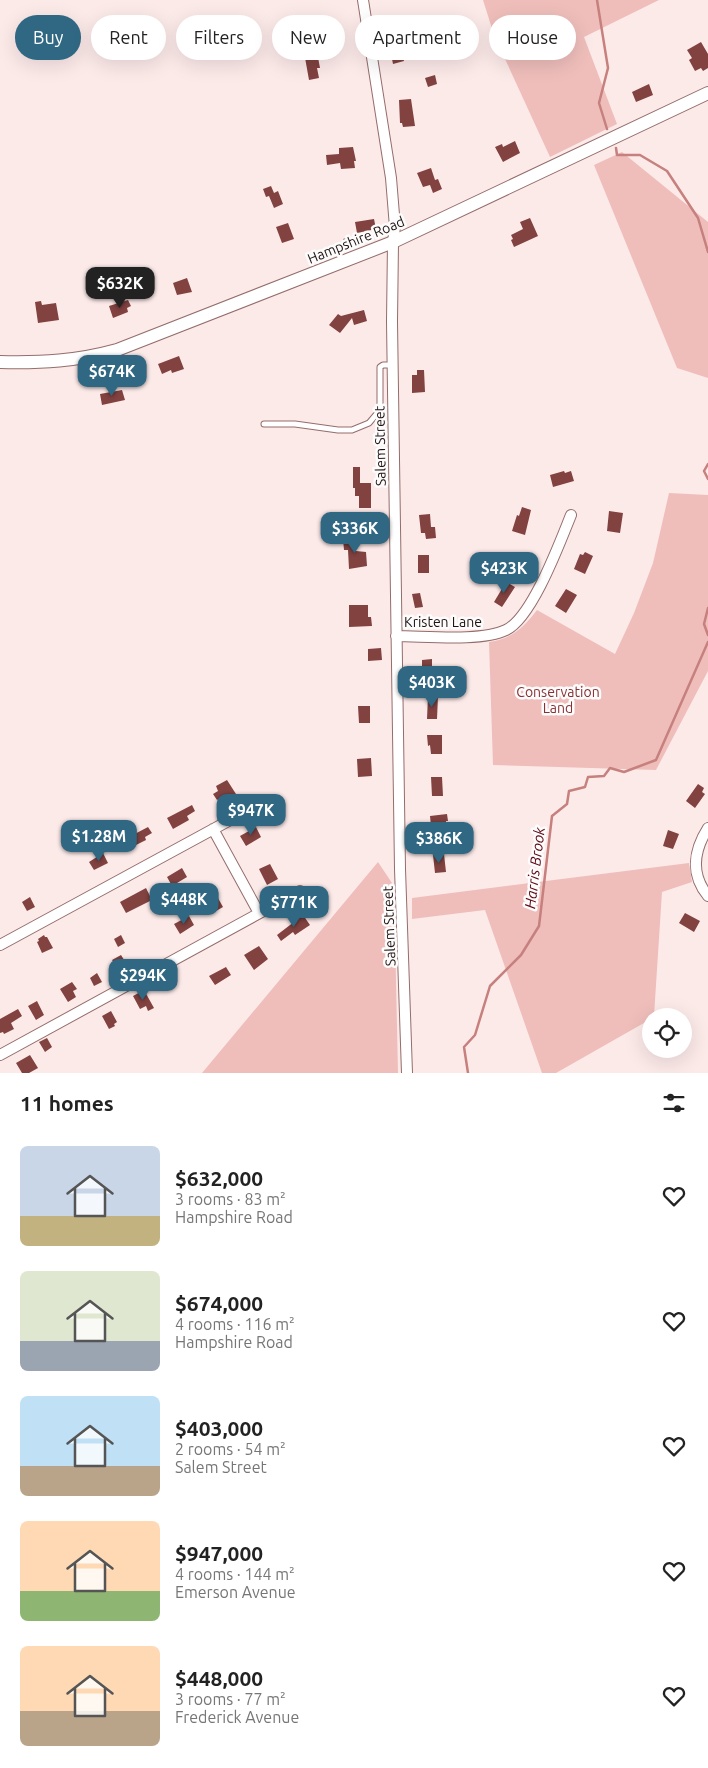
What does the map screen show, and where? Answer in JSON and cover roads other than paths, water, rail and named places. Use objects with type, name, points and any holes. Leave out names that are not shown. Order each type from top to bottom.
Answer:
[{"type":"street","name":"Salem Street","points":[[363,0],[391,178],[395,227],[393,242],[392,365],[400,860],[407,1073]]},
{"type":"street","name":"Hampshire Road","points":[[0,362],[73,360],[117,350],[393,242],[708,92]]},
{"type":"street","name":"Kristen Lane","points":[[396,636],[483,636],[499,633],[513,626],[524,614],[552,563],[570,515]]},
{"type":"street","points":[[0,945],[243,813]]},
{"type":"street","points":[[708,828],[698,846],[695,862],[697,877],[708,896]]},
{"type":"street","points":[[213,829],[259,913]]},
{"type":"street","points":[[0,1055],[300,891]]},
{"type":"lane","points":[[264,424],[295,424],[352,430],[368,423],[380,410],[380,367],[392,365]]},
{"type":"lane","points":[[380,398],[393,403]]},
{"type":"waterway","points":[[597,0],[608,68],[599,103],[607,129]]},
{"type":"waterway","points":[[616,148],[617,155],[640,155],[667,171],[698,218],[708,252]]},
{"type":"waterway","name":"Harris Brook","points":[[708,464],[704,471],[708,479]]},
{"type":"waterway","name":"Harris Brook","points":[[708,608],[704,624],[708,635]]},
{"type":"waterway","name":"Harris Brook","points":[[468,1073],[464,1047],[475,1035],[490,986],[521,955],[539,926],[552,816],[567,804],[569,791],[585,787],[588,777],[604,776],[610,768],[624,772],[656,760],[708,642]]},
{"type":"park label","name":"Conservation Land","points":[[558,700]]}]
